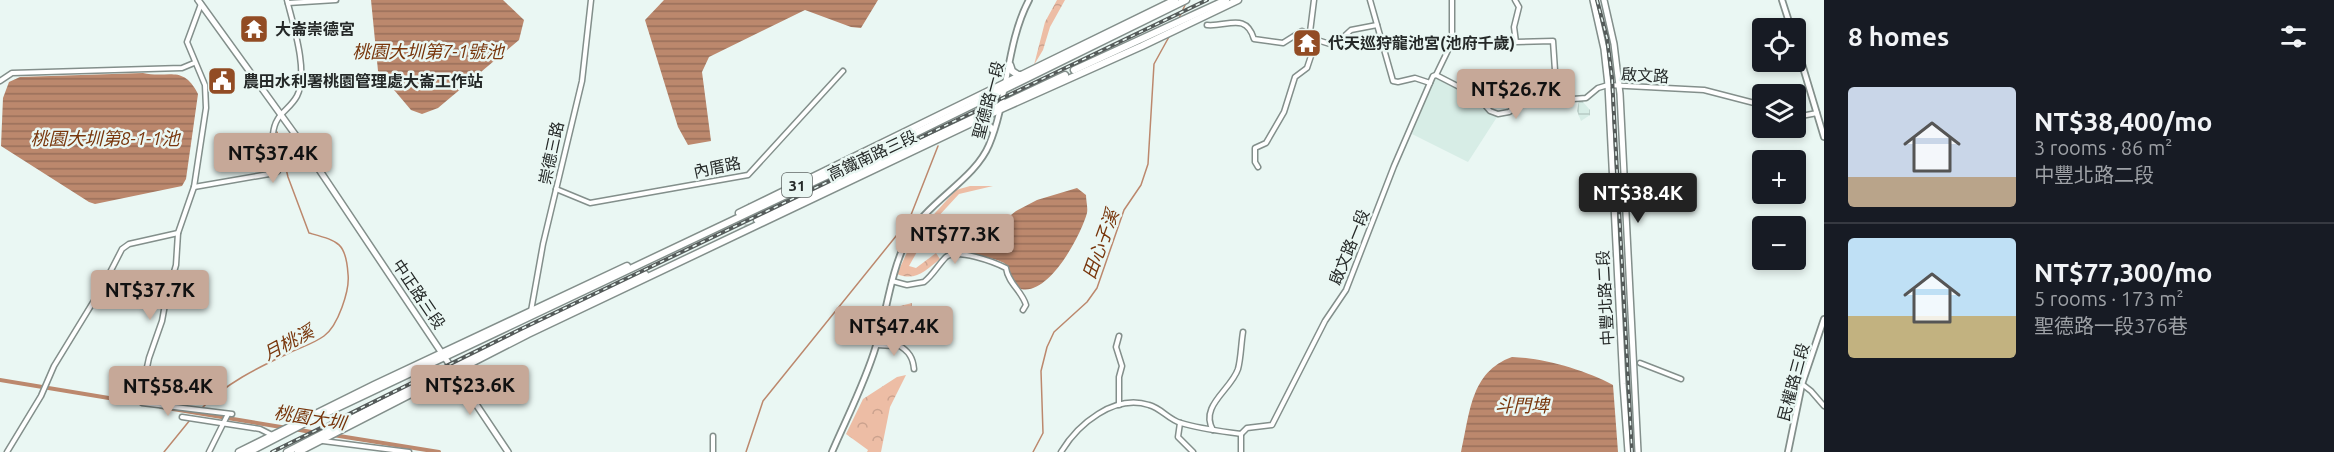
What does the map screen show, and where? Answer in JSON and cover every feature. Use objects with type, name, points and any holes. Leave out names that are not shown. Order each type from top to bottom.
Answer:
[{"type":"main road","name":"高鐵南路三段","points":[[444,356],[857,156],[1007,87],[1150,15],[1175,0]]},
{"type":"main road","name":"高鐵南路三段","points":[[444,356],[980,102],[1024,75],[1117,29],[1186,0]]},
{"type":"main road","name":"高鐵南路三段","points":[[1216,7],[1226,0]]},
{"type":"main road","name":"高鐵南路三段","points":[[453,369],[489,348],[988,110],[1140,44],[1216,7],[1238,0]]},
{"type":"main road","name":"中豐北路二段","points":[[1593,0],[1604,49],[1608,85],[1628,452]]},
{"type":"main road","name":"中豐北路二段","points":[[1604,0],[1614,44],[1619,86],[1638,452]]},
{"type":"main road","name":"中正路三段","points":[[200,2],[259,81],[508,452]]},
{"type":"main road","name":"高鐵南路三段","points":[[453,369],[979,120],[1018,96],[1140,44]]},
{"type":"main road","points":[[1010,65],[1018,75],[1024,75]]},
{"type":"main road","points":[[1007,87],[1018,96]]},
{"type":"main road","points":[[980,102],[987,103],[988,110]]},
{"type":"main road","points":[[979,120],[985,122],[993,130]]},
{"type":"main road","points":[[857,156],[879,151]]},
{"type":"main road","points":[[608,280],[620,270]]},
{"type":"main road","name":"31","points":[[239,452],[292,424],[444,356]]},
{"type":"main road","name":"31","points":[[249,452],[444,356]]},
{"type":"main road","name":"31","points":[[298,452],[453,369]]},
{"type":"main road","name":"31","points":[[287,452],[322,439]]},
{"type":"street","points":[[194,187],[275,173],[279,166],[272,135],[279,114],[297,97],[299,89],[300,48],[288,2],[336,0]]},
{"type":"street","name":"崇德三路","points":[[531,312],[543,244],[582,81],[591,0]]},
{"type":"street","name":"聖德路一段","points":[[832,452],[863,383],[877,345],[891,281],[907,239],[932,206],[984,156],[1007,87],[1023,12],[1029,0]]},
{"type":"street","points":[[1257,167],[1256,148],[1266,143],[1284,112],[1295,77],[1307,68],[1311,56],[1314,0]]},
{"type":"street","points":[[1370,0],[1393,81],[1414,78],[1430,83]]},
{"type":"street","name":"啟文路一段","points":[[1241,434],[1247,428],[1272,425],[1325,321],[1346,290],[1394,166],[1433,76],[1436,75],[1453,39],[1452,0]]},
{"type":"street","points":[[1515,0],[1519,7],[1514,27],[1516,42],[1553,41],[1557,100]]},
{"type":"street","points":[[1782,0],[1788,18]]},
{"type":"street","points":[[200,2],[187,42],[205,85],[206,94],[194,187],[178,233],[176,265],[139,397],[142,403],[229,414],[209,452]]},
{"type":"street","points":[[1207,25],[1233,22],[1244,24],[1251,31],[1254,39],[1283,43],[1302,31],[1330,44],[1351,30],[1377,26]]},
{"type":"street","points":[[0,81],[12,74],[182,68],[194,63]]},
{"type":"street","name":"內厝路","points":[[556,189],[590,203],[748,175],[843,71]]},
{"type":"street","points":[[1805,72],[1824,137]]},
{"type":"street","name":"啟文路","points":[[1436,75],[1477,96],[1494,113],[1509,111],[1522,103],[1586,98],[1598,88],[1608,85],[1704,90],[1752,102]]},
{"type":"street","points":[[1806,115],[1817,113]]},
{"type":"street","points":[[7,452],[122,249],[129,244],[178,233]]},
{"type":"street","points":[[891,281],[907,285],[924,282],[947,257],[954,254],[969,255],[1006,268],[1014,287],[1023,296],[1026,305],[1023,310]]},
{"type":"street","name":"民權路三段","points":[[1788,452],[1802,384],[1824,320]]},
{"type":"street","points":[[1214,430],[1209,423],[1209,415],[1237,371],[1243,332]]},
{"type":"street","points":[[1119,336],[1116,347],[1122,366],[1119,376],[1119,405]]},
{"type":"street","points":[[877,345],[899,344],[912,358],[914,369]]},
{"type":"street","points":[[1640,363],[1681,379]]},
{"type":"street","points":[[1802,384],[1824,406]]},
{"type":"street","points":[[1061,452],[1091,417],[1119,405],[1148,404],[1180,423],[1241,434],[1241,452]]},
{"type":"street","points":[[182,417],[260,429],[272,435]]},
{"type":"street","points":[[1180,423],[1178,437],[1193,452]]},
{"type":"street","points":[[713,436],[713,452]]},
{"type":"street","points":[[322,439],[410,452]]},
{"type":"shaded area","points":[[1435,78],[1478,100],[1488,112],[1497,117],[1468,162],[1412,134]]},
{"type":"shaded area","points":[[1579,100],[1583,100],[1590,110],[1590,115],[1581,121],[1577,111]]},
{"type":"green space","points":[[1057,0],[1065,0],[1050,27],[1043,50],[1034,65],[1045,22]]},
{"type":"green space","points":[[970,186],[993,186],[959,194],[935,220],[909,266],[916,268],[936,253],[940,259],[915,276],[897,274],[915,235],[956,190]]},
{"type":"green space","points":[[912,303],[910,345],[904,324],[892,308]]},
{"type":"green space","points":[[906,375],[890,407],[881,452],[867,452],[868,450],[846,434],[863,399],[897,377]]},
{"type":"water","name":"桃園大圳第7-1號池","points":[[371,0],[503,0],[524,20],[519,40],[438,108],[422,114],[411,110],[378,71]]},
{"type":"water","points":[[664,0],[878,0],[861,28],[851,27],[805,10],[709,57],[702,72],[711,141],[688,145],[678,127],[645,20]]},
{"type":"water","name":"桃園大圳第8-1-1池","points":[[143,73],[181,76],[187,79],[198,94],[186,179],[182,186],[95,204],[1,146],[3,98],[9,82],[20,77]]},
{"type":"water","points":[[1077,188],[1086,195],[1087,211],[1084,223],[1071,249],[1053,274],[1032,289],[1017,287],[1004,263],[963,253],[1016,211],[1037,200]]},
{"type":"water","name":"斗門埤","points":[[1512,357],[1564,366],[1590,374],[1613,385],[1618,452],[1461,452],[1470,409],[1480,384],[1498,364]]},
{"type":"waterway","name":"田心子溪","points":[[1178,20],[1186,3]]},
{"type":"waterway","name":"田心子溪","points":[[1033,452],[1043,433],[1041,371],[1047,347],[1054,332],[1087,302],[1097,288],[1124,210],[1141,185],[1148,164],[1154,64],[1170,35]]},
{"type":"waterway","name":"月桃溪","points":[[202,408],[242,377],[324,336],[334,324],[345,298],[348,281],[345,255],[339,244],[309,233],[288,177],[277,132]]},
{"type":"waterway","points":[[746,452],[763,401],[909,220],[938,146]]},
{"type":"waterway","name":"桃園大圳","points":[[0,380],[145,404]]},
{"type":"waterway","name":"桃園大圳","points":[[161,407],[287,428]]},
{"type":"waterway","name":"月桃溪","points":[[164,452],[190,420]]},
{"type":"waterway","name":"桃園大圳","points":[[294,429],[323,434]]},
{"type":"waterway","name":"桃園大圳","points":[[333,435],[439,452]]},
{"type":"tunnel","points":[[745,234],[750,203]]},
{"type":"railway","points":[[272,452],[519,330],[1207,0]]},
{"type":"railway","points":[[1597,0],[1607,38],[1612,77],[1632,452]]},
{"type":"place","name":"大崙崇德宮","points":[[254,29]]},
{"type":"place","name":"代天巡狩龍池宮(池府千歲)","points":[[1307,43]]},
{"type":"place","name":"農田水利署桃園管理處大崙工作站","points":[[222,81]]}]
